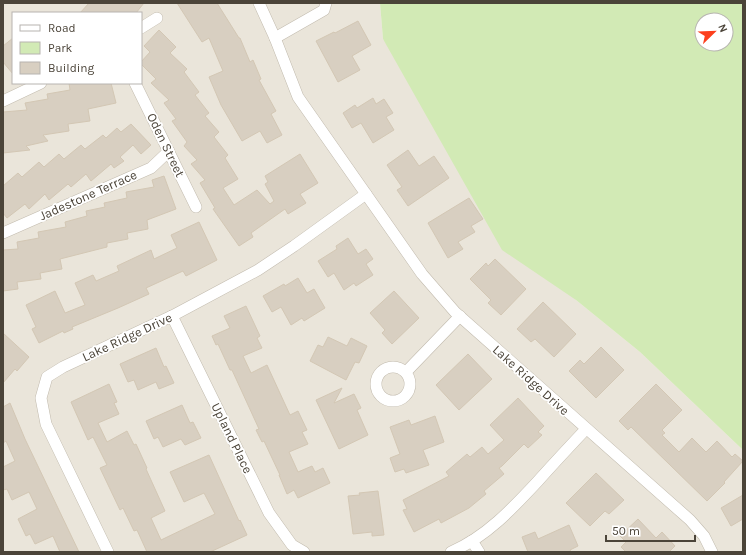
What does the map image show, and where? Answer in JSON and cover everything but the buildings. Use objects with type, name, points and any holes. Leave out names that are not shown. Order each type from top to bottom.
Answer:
[{"type":"street","points":[[275,38],[324,10],[326,3]]},
{"type":"street","name":"Lake Ridge Drive","points":[[262,4],[298,97],[422,274],[460,316],[690,520],[704,536],[712,552]]},
{"type":"street","points":[[142,27],[157,18]]},
{"type":"street","points":[[3,100],[39,84]]},
{"type":"street","name":"Oden Street","points":[[136,84],[196,208]]},
{"type":"street","name":"Jadestone Terrace","points":[[3,233],[151,168],[169,151]]},
{"type":"street","name":"Lake Ridge Drive","points":[[108,552],[46,424],[41,398],[48,377],[62,367],[172,316],[258,270],[366,194]]},
{"type":"street","name":"Upland Place","points":[[172,316],[269,513],[292,545],[304,552]]},
{"type":"street","points":[[406,372],[460,316]]},
{"type":"street","points":[[451,552],[472,541],[495,525],[586,429]]},
{"type":"street","points":[[472,541],[479,552]]},
{"type":"shaded area","points":[[3,3],[380,3],[383,39],[576,300],[640,352],[743,450],[743,552],[3,552]]},
{"type":"green space","points":[[380,3],[743,3],[743,450],[640,352],[576,300],[502,250],[383,39]]}]
